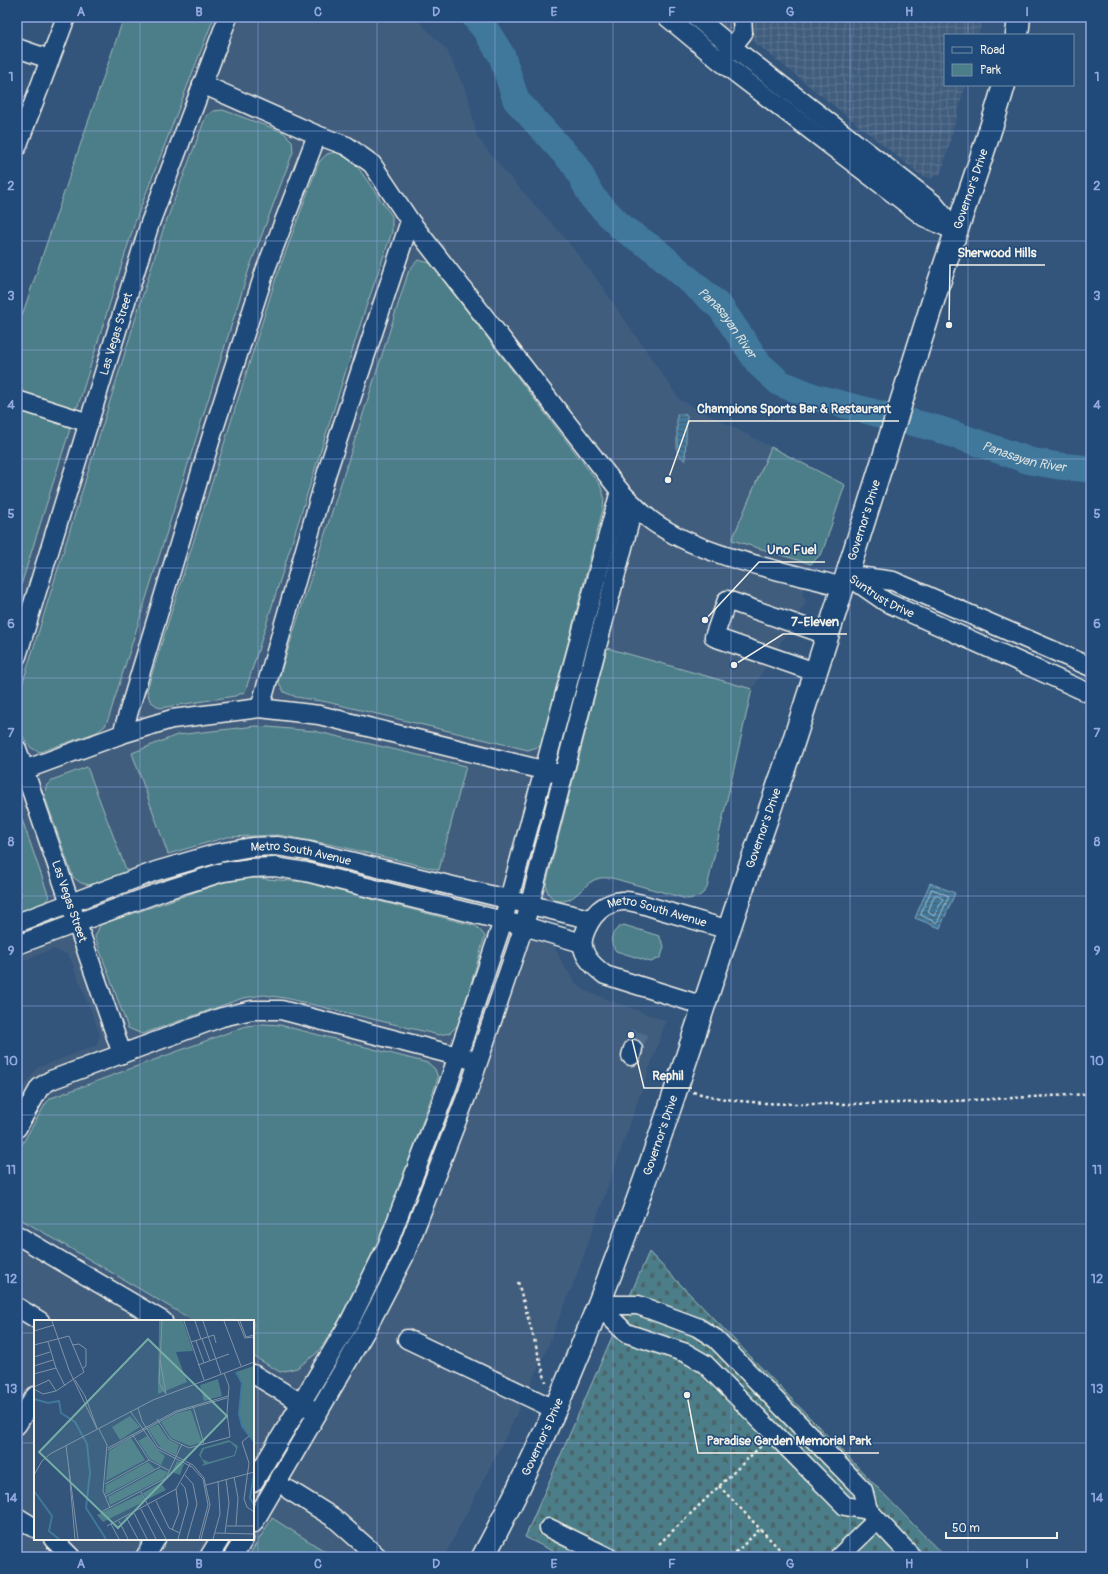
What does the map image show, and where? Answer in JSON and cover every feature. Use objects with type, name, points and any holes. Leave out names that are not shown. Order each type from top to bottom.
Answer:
[{"type":"main road","points":[[1016,34],[1019,17]]},
{"type":"main road","name":"Governor's Drive","points":[[483,1557],[514,1497],[554,1409],[598,1305],[648,1172],[827,636],[911,368],[957,232],[1004,86]]},
{"type":"street","points":[[18,141],[66,17]]},
{"type":"street","name":"Las Vegas Street","points":[[17,656],[150,223],[228,17]]},
{"type":"street","points":[[667,17],[720,61],[924,217],[957,232]]},
{"type":"street","points":[[696,17],[732,47],[933,203],[957,232]]},
{"type":"street","points":[[720,61],[743,33],[742,17]]},
{"type":"street","points":[[17,48],[50,59]]},
{"type":"street","points":[[202,84],[347,146],[372,164],[410,221],[620,491],[660,527],[686,541],[714,552],[845,581]]},
{"type":"street","points":[[122,734],[212,435],[265,270],[317,134]]},
{"type":"street","points":[[260,708],[327,472],[410,221]]},
{"type":"street","points":[[17,400],[89,423]]},
{"type":"street","points":[[254,1481],[348,1325],[387,1246],[458,1056],[503,921],[620,491]]},
{"type":"street","points":[[254,1522],[365,1332],[404,1257],[479,1062],[524,926],[634,505]]},
{"type":"street","name":"Suntrust Drive","points":[[845,581],[894,581],[1091,668]]},
{"type":"street","name":"Suntrust Drive","points":[[845,581],[886,602],[1091,694]]},
{"type":"street","points":[[815,672],[714,637],[727,600],[827,636]]},
{"type":"street","points":[[1021,662],[1030,641]]},
{"type":"street","points":[[24,770],[122,734],[172,719],[260,708],[319,715],[564,776]]},
{"type":"street","name":"Las Vegas Street","points":[[17,749],[122,1054]]},
{"type":"street","name":"Metro South Avenue","points":[[17,923],[156,871],[218,853],[252,847],[277,846],[308,851],[589,919]]},
{"type":"street","name":"Metro South Avenue","points":[[17,945],[166,890],[223,872],[251,868],[275,867],[306,872],[524,926],[582,943],[589,919],[608,905],[623,901],[639,904],[729,930]]},
{"type":"street","points":[[582,943],[585,954],[593,966],[605,975],[704,1006]]},
{"type":"street","points":[[17,1128],[40,1087],[51,1080],[222,1017],[252,1010],[281,1010],[479,1062]]},
{"type":"street","points":[[17,1235],[161,1320]]},
{"type":"street","points":[[598,1305],[638,1305],[697,1327],[711,1335],[724,1346],[863,1490],[872,1515],[912,1557]]},
{"type":"street","points":[[598,1305],[626,1333],[686,1353],[705,1364],[845,1506],[872,1515]]},
{"type":"street","points":[[17,1307],[38,1320]]},
{"type":"street","points":[[686,1353],[697,1327]]},
{"type":"street","points":[[407,1339],[554,1409]]},
{"type":"street","points":[[254,1375],[318,1413]]},
{"type":"street","points":[[17,1425],[34,1398]]},
{"type":"street","points":[[289,1490],[334,1518],[378,1557]]},
{"type":"street","points":[[839,1557],[872,1515]]},
{"type":"street","points":[[17,1517],[34,1527]]},
{"type":"street","points":[[549,1528],[608,1557]]},
{"type":"street","points":[[55,1540],[71,1557]]},
{"type":"street","points":[[145,1557],[155,1540]]},
{"type":"street","points":[[209,1557],[219,1540]]},
{"type":"street","points":[[233,1557],[243,1540]]},
{"type":"path","points":[[677,1087],[716,1098],[758,1104],[881,1104],[1091,1094]]},
{"type":"path","points":[[518,1282],[554,1409]]},
{"type":"path","points":[[659,1544],[773,1434]]},
{"type":"path","points":[[719,1486],[787,1557]]},
{"type":"path","points":[[731,1557],[760,1529]]},
{"type":"shaded area","points":[[124,17],[414,17],[447,50],[468,96],[477,137],[505,172],[564,237],[596,278],[680,400],[845,485],[822,553],[811,564],[802,593],[806,602],[752,689],[707,888],[704,893],[699,897],[687,899],[612,878],[604,878],[590,883],[570,899],[560,901],[552,899],[540,941],[554,946],[563,965],[576,983],[585,991],[666,1021],[576,1277],[544,1355],[512,1424],[444,1557],[17,1557],[17,1098],[37,1068],[97,1045],[100,1034],[69,955],[53,949],[17,963],[17,330]]},
{"type":"shaded area","points":[[710,17],[983,17],[978,34],[944,34],[944,86],[965,86],[944,164],[940,174],[932,178],[922,176],[743,33],[730,33]]},
{"type":"green space","points":[[124,17],[214,17],[135,222],[78,406],[71,409],[17,392],[17,330]]},
{"type":"green space","points":[[223,110],[283,132],[292,141],[293,152],[249,269],[109,717],[105,726],[97,732],[40,752],[32,748],[26,742],[22,733],[20,724],[20,703],[22,685],[163,230],[206,116],[213,111]]},
{"type":"green space","points":[[336,152],[354,162],[392,216],[392,232],[364,313],[245,692],[235,696],[160,708],[150,701],[147,690],[276,278],[319,162],[327,154]]},
{"type":"green space","points":[[418,260],[430,263],[600,485],[604,496],[603,509],[541,746],[528,750],[327,702],[296,697],[284,692],[278,681],[409,270]]},
{"type":"green space","points":[[17,409],[66,424],[70,429],[17,598]]},
{"type":"green space","points":[[771,447],[845,485],[822,553],[811,564],[732,540]]},
{"type":"green space","points":[[607,648],[752,689],[707,888],[701,895],[696,897],[687,899],[612,878],[598,878],[572,898],[567,900],[556,900],[550,896],[548,892],[546,885]]},
{"type":"green space","points":[[256,726],[314,731],[466,766],[439,870],[334,845],[279,835],[227,837],[168,854],[132,753],[177,735]]},
{"type":"green space","points":[[87,767],[127,872],[90,885],[81,883],[73,877],[45,797],[46,786],[52,780]]},
{"type":"green space","points":[[17,805],[49,897],[43,904],[17,913]]},
{"type":"green space","points":[[254,878],[305,882],[476,926],[485,936],[459,1024],[450,1033],[439,1035],[285,998],[264,995],[243,998],[142,1034],[128,1028],[95,937],[100,925],[224,882]]},
{"type":"green space","points":[[624,925],[659,936],[664,946],[661,957],[651,962],[616,951],[612,943],[612,936],[616,930]]},
{"type":"green space","points":[[264,1024],[280,1025],[428,1063],[435,1069],[438,1078],[380,1242],[339,1322],[317,1353],[297,1368],[280,1372],[254,1357],[254,1320],[192,1320],[17,1217],[17,1153],[46,1103],[51,1098],[246,1026]]},
{"type":"green space","points":[[649,1252],[945,1557],[564,1557],[525,1537]]},
{"type":"green space","points":[[272,1518],[334,1557],[248,1557]]},
{"type":"water","points":[[677,414],[687,415],[685,461],[677,452]]},
{"type":"water","points":[[930,883],[955,893],[940,928],[915,918]]},
{"type":"waterway","name":"Panasayan River","points":[[475,17],[485,29],[502,56],[516,100],[576,166],[592,197],[622,228],[655,250],[721,308],[759,364],[780,383],[814,397],[938,429],[1030,461],[1091,469]]},
{"type":"tunnel","points":[[633,1049],[639,1032]]},
{"type":"place","name":"Sherwood Hills","points":[[949,325]]},
{"type":"place","name":"Champions Sports Bar & Restaurant","points":[[668,480]]},
{"type":"place","name":"Uno Fuel","points":[[705,620]]},
{"type":"place","name":"7-Eleven","points":[[734,665]]},
{"type":"place","name":"Rephil","points":[[631,1035]]},
{"type":"place","name":"Paradise Garden Memorial Park","points":[[687,1395]]}]
